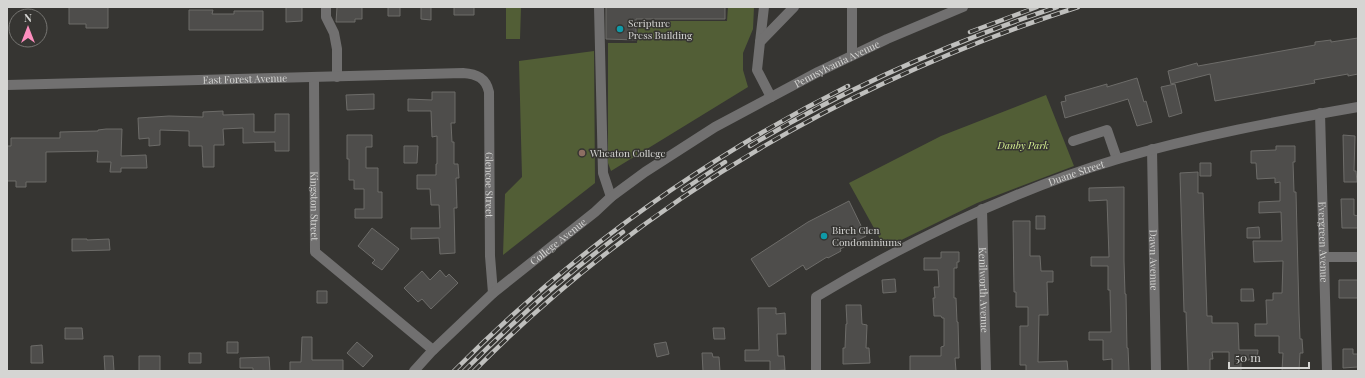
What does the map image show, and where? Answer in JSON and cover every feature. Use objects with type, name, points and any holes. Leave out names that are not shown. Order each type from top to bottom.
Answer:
[{"type":"street","points":[[326,7],[326,16],[334,33],[337,49],[337,77]]},
{"type":"street","points":[[599,7],[603,173],[611,197]]},
{"type":"street","points":[[764,7],[758,70],[771,97]]},
{"type":"street","points":[[760,42],[794,7]]},
{"type":"street","points":[[852,7],[852,55]]},
{"type":"street","name":"Pennsylvania Avenue","points":[[715,127],[852,55],[945,10],[963,7]]},
{"type":"street","name":"East Forest Avenue","points":[[7,85],[463,73],[482,78]]},
{"type":"street","name":"Kingston Street","points":[[314,78],[315,252],[433,350]]},
{"type":"street","name":"Glencoe Street","points":[[482,78],[486,82],[489,92],[490,256],[493,293]]},
{"type":"street","name":"Duane Street","points":[[816,371],[816,297],[905,246],[982,209],[1045,184],[1117,159],[1152,149],[1237,130],[1320,113],[1358,107]]},
{"type":"street","name":"Evergreen Avenue","points":[[1320,113],[1327,371]]},
{"type":"street","name":"College Avenue","points":[[414,371],[433,350],[493,293],[611,197],[645,172],[715,127]]},
{"type":"street","points":[[1073,141],[1106,130],[1117,159]]},
{"type":"street","name":"Dawn Avenue","points":[[1152,149],[1156,371]]},
{"type":"street","name":"Kenilworth Avenue","points":[[982,209],[986,371]]},
{"type":"street","points":[[1325,258],[1358,256]]},
{"type":"green space","points":[[506,7],[521,7],[520,39],[506,39]]},
{"type":"green space","points":[[728,7],[754,7],[753,29],[743,53],[743,70],[748,87],[611,171],[608,163],[608,43],[637,43],[638,21],[727,21]]},
{"type":"green space","points":[[594,51],[595,183],[503,255],[505,194],[522,177],[519,61]]},
{"type":"green space","name":"Danby Park","points":[[1046,95],[1074,166],[977,203],[885,248],[849,183],[941,136]]},
{"type":"building","points":[[69,7],[108,7],[108,28],[86,28],[86,24],[69,24]]},
{"type":"building","points":[[286,7],[302,7],[302,21],[286,22]]},
{"type":"building","points":[[337,7],[362,7],[362,19],[355,19],[355,22],[336,22]]},
{"type":"building","points":[[388,7],[400,7],[400,16],[388,16]]},
{"type":"building","points":[[421,7],[431,7],[431,20],[421,19]]},
{"type":"building","points":[[454,7],[474,7],[474,15],[454,15]]},
{"type":"building","name":"Scripture Press Building","points":[[606,7],[725,7],[725,19],[636,19],[636,40],[606,39]]},
{"type":"building","points":[[189,10],[213,10],[212,14],[234,14],[234,11],[263,11],[263,30],[189,30]]},
{"type":"building","points":[[1358,38],[1358,74],[1348,76],[1348,74],[1314,80],[1315,83],[1215,101],[1210,74],[1171,84],[1168,71],[1197,63],[1198,66],[1315,45],[1315,42],[1331,40],[1331,42]]},
{"type":"building","points":[[1137,78],[1152,122],[1137,126],[1128,99],[1065,118],[1061,102],[1066,101],[1065,96],[1107,84],[1107,87]]},
{"type":"building","points":[[1175,84],[1182,113],[1169,117],[1161,87]]},
{"type":"building","points":[[432,92],[455,92],[455,123],[451,123],[452,142],[454,142],[454,164],[458,164],[459,178],[456,178],[457,208],[454,208],[455,253],[440,254],[439,238],[411,239],[411,228],[440,228],[439,205],[431,205],[430,189],[417,189],[417,175],[436,175],[437,136],[432,137],[431,111],[408,111],[408,99],[432,100]]},
{"type":"building","points":[[374,94],[374,109],[347,110],[346,95]]},
{"type":"building","points":[[223,111],[223,115],[254,114],[254,132],[275,132],[275,114],[289,114],[289,151],[275,151],[275,142],[243,143],[243,128],[223,129],[224,145],[214,145],[214,167],[203,167],[202,146],[189,146],[189,131],[160,130],[160,145],[149,146],[149,138],[139,139],[138,118],[169,116],[203,117],[203,112]]},
{"type":"building","points":[[106,129],[122,129],[121,156],[146,155],[147,168],[121,168],[121,172],[110,172],[111,162],[97,162],[98,151],[46,152],[46,182],[26,182],[26,187],[16,187],[16,181],[7,181],[7,146],[11,146],[11,138],[60,138],[60,132],[98,131]]},
{"type":"building","points":[[347,135],[372,135],[372,147],[366,147],[366,168],[378,168],[378,192],[382,192],[382,218],[355,218],[355,209],[364,209],[364,189],[354,189],[354,180],[349,180]]},
{"type":"building","points":[[1343,135],[1355,136],[1354,171],[1356,171],[1357,182],[1344,182]]},
{"type":"building","points":[[404,146],[418,146],[417,163],[404,163]]},
{"type":"building","points":[[1276,146],[1295,146],[1295,162],[1293,162],[1294,192],[1296,192],[1300,339],[1302,339],[1303,353],[1300,353],[1299,371],[1282,371],[1283,353],[1279,353],[1279,336],[1255,336],[1255,324],[1267,324],[1266,300],[1273,300],[1273,293],[1282,293],[1283,261],[1254,262],[1253,241],[1282,241],[1281,212],[1259,213],[1259,202],[1280,201],[1280,182],[1275,183],[1275,178],[1257,179],[1256,163],[1251,163],[1251,151],[1276,150]]},
{"type":"building","points":[[1200,163],[1211,163],[1211,176],[1200,176]]},
{"type":"building","points":[[1198,172],[1198,193],[1203,193],[1207,316],[1212,316],[1212,323],[1238,323],[1239,350],[1258,350],[1257,360],[1241,360],[1241,371],[1229,371],[1229,352],[1212,352],[1213,359],[1210,359],[1210,371],[1188,371],[1186,312],[1184,312],[1180,173]]},
{"type":"building","points":[[1124,187],[1124,261],[1129,371],[1112,371],[1112,359],[1103,360],[1103,340],[1089,340],[1089,332],[1111,332],[1108,266],[1091,266],[1091,257],[1109,257],[1107,200],[1089,201],[1089,188]]},
{"type":"building","points":[[1341,199],[1354,199],[1354,215],[1358,216],[1358,228],[1342,228]]},
{"type":"building","points":[[849,201],[866,236],[840,249],[841,251],[828,258],[827,257],[806,270],[803,265],[769,287],[751,259],[808,222]]},
{"type":"building","points":[[1036,216],[1045,216],[1045,229],[1036,229]]},
{"type":"building","points":[[1013,221],[1030,221],[1030,256],[1040,256],[1041,271],[1053,271],[1053,282],[1047,282],[1048,315],[1039,315],[1038,362],[1067,361],[1068,371],[1026,371],[1026,365],[1020,365],[1020,326],[1028,326],[1028,307],[1016,307],[1016,292],[1014,292]]},
{"type":"building","points":[[1259,227],[1260,238],[1247,238],[1247,228]]},
{"type":"building","points":[[372,228],[399,249],[382,270],[372,263],[375,260],[358,246]]},
{"type":"building","points":[[72,239],[109,239],[110,250],[72,251]]},
{"type":"building","points":[[941,252],[959,252],[959,262],[957,262],[957,268],[954,268],[954,298],[956,298],[958,322],[959,358],[955,358],[956,371],[910,371],[910,356],[941,356],[941,347],[944,346],[944,318],[941,316],[934,316],[933,298],[935,298],[934,287],[939,287],[938,270],[924,270],[924,258],[941,258]]},
{"type":"building","points":[[440,270],[446,277],[449,274],[458,283],[431,309],[422,299],[418,302],[404,288],[422,271],[430,280]]},
{"type":"building","points":[[895,279],[896,292],[883,293],[882,280]]},
{"type":"building","points":[[1339,280],[1358,280],[1358,298],[1339,298]]},
{"type":"building","points":[[1241,289],[1253,289],[1254,301],[1241,301]]},
{"type":"building","points":[[317,291],[327,291],[327,303],[317,303]]},
{"type":"building","points":[[846,305],[861,305],[862,324],[867,325],[866,348],[869,348],[870,363],[843,364],[843,348],[845,348],[847,324]]},
{"type":"building","points":[[758,308],[776,308],[776,314],[785,313],[786,334],[777,334],[778,356],[784,356],[785,370],[770,371],[770,361],[745,361],[745,350],[759,350]]},
{"type":"building","points":[[65,328],[82,328],[83,339],[65,339]]},
{"type":"building","points":[[713,328],[724,328],[725,339],[714,339]]},
{"type":"building","points":[[302,337],[312,337],[312,360],[343,360],[343,371],[290,371],[290,362],[301,362]]},
{"type":"building","points":[[227,342],[238,342],[238,353],[227,353]]},
{"type":"building","points":[[357,342],[373,356],[363,367],[347,353]]},
{"type":"building","points":[[666,342],[669,354],[657,357],[654,344]]},
{"type":"building","points":[[42,345],[43,363],[31,363],[31,346]]},
{"type":"building","points":[[1343,349],[1353,349],[1353,354],[1358,354],[1358,367],[1343,368]]},
{"type":"building","points":[[189,353],[201,353],[201,363],[189,363]]},
{"type":"building","points":[[702,353],[712,353],[713,357],[719,357],[720,371],[703,371]]},
{"type":"building","points":[[104,356],[113,356],[114,371],[105,371]]},
{"type":"building","points":[[139,356],[160,356],[160,371],[139,371]]},
{"type":"building","points":[[269,357],[270,371],[253,371],[253,368],[240,368],[240,358]]},
{"type":"railway","points":[[970,32],[1037,7]]},
{"type":"railway","points":[[750,146],[824,104],[900,68],[938,51],[1057,7]]},
{"type":"railway","points":[[474,371],[539,309],[608,252],[679,200],[754,152],[831,109],[910,71],[993,37],[1078,7]]},
{"type":"railway","points":[[454,371],[498,328],[544,288],[639,212],[741,145],[794,114],[848,86]]},
{"type":"railway","points":[[683,190],[725,162]]},
{"type":"railway","points":[[464,371],[541,298],[581,264],[623,232]]},
{"type":"place","name":"Scripture Press Building","points":[[620,29]]},
{"type":"place","name":"Wheaton College","points":[[582,153]]},
{"type":"place","name":"Birch Glen Condominiums","points":[[824,236]]}]
